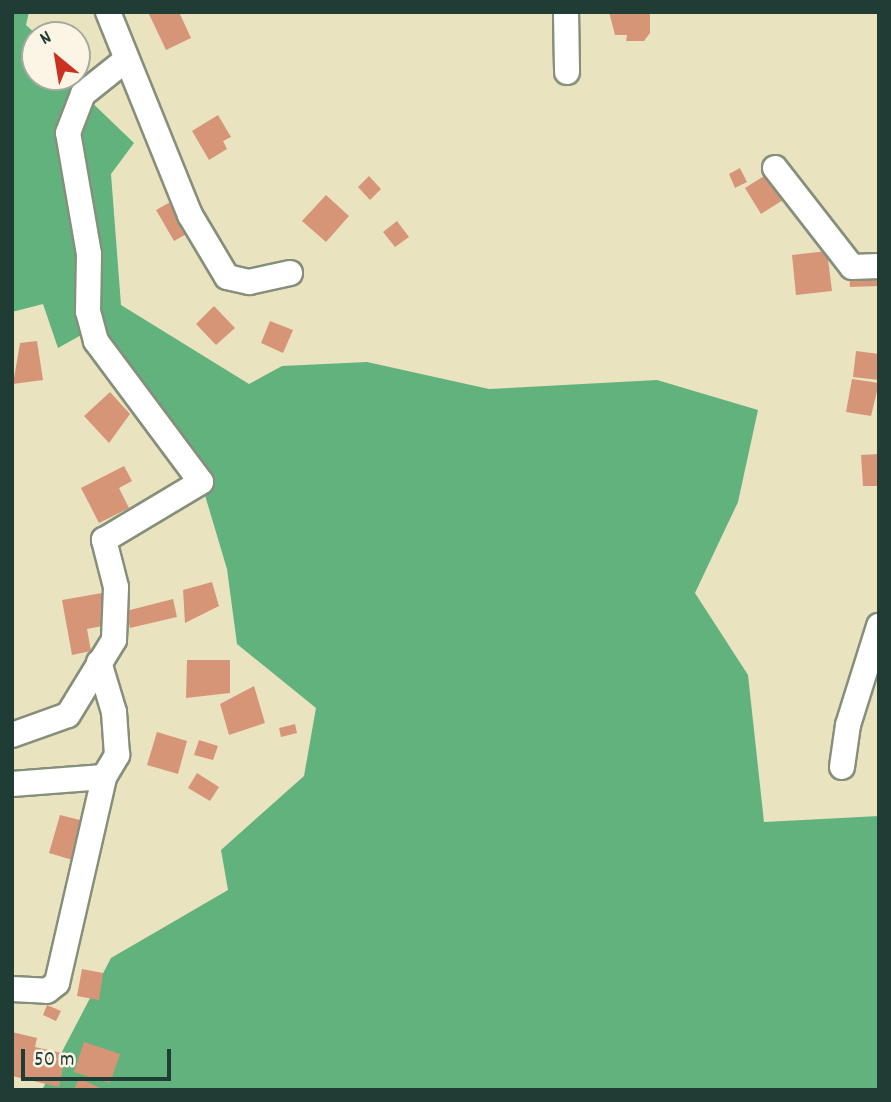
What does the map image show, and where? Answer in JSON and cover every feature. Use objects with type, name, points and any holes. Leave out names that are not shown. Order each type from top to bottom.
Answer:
[{"type":"street","points":[[108,12],[190,215],[227,278],[249,282],[290,273]]},
{"type":"street","points":[[566,12],[567,72]]},
{"type":"street","points":[[12,735],[68,715],[114,640],[116,617],[104,540],[201,482],[96,341],[88,312],[89,254],[68,133],[83,94],[127,59]]},
{"type":"street","points":[[775,167],[852,267],[879,266]]},
{"type":"street","points":[[842,767],[848,725],[879,626]]},
{"type":"street","points":[[12,989],[47,991],[57,983],[104,777],[117,755],[114,712],[99,662]]},
{"type":"street","points":[[12,785],[104,777]]},
{"type":"green space","points":[[12,12],[29,12],[27,21],[21,21],[21,91],[86,91],[83,94],[134,143],[111,174],[121,305],[249,384],[282,366],[367,362],[489,389],[657,380],[758,410],[738,502],[695,593],[748,675],[764,822],[879,816],[879,1090],[42,1090],[111,958],[228,890],[221,850],[304,776],[316,708],[237,644],[227,569],[201,482],[92,329],[58,348],[43,304],[12,312]]},
{"type":"building","points":[[148,12],[179,12],[191,38],[166,50]]},
{"type":"building","points":[[609,12],[650,12],[650,33],[644,41],[626,41],[627,35],[615,35]]},
{"type":"building","points":[[218,115],[231,137],[223,141],[227,149],[209,160],[192,131]]},
{"type":"building","points":[[740,168],[747,182],[735,188],[729,174]]},
{"type":"building","points":[[772,171],[788,197],[761,214],[745,188]]},
{"type":"building","points":[[369,176],[381,189],[370,200],[358,187]]},
{"type":"building","points":[[326,195],[349,216],[326,242],[302,221]]},
{"type":"building","points":[[174,200],[192,231],[174,241],[156,210]]},
{"type":"building","points":[[397,221],[409,237],[395,247],[383,232]]},
{"type":"building","points":[[827,251],[832,291],[796,295],[792,255]]},
{"type":"building","points":[[879,274],[879,286],[850,287],[849,275]]},
{"type":"building","points":[[214,306],[235,328],[216,345],[196,324]]},
{"type":"building","points":[[270,321],[293,330],[283,353],[261,343]]},
{"type":"building","points":[[37,341],[43,380],[13,384],[20,343]]},
{"type":"building","points":[[856,351],[879,354],[879,380],[853,377]]},
{"type":"building","points":[[852,379],[879,383],[871,416],[846,412]]},
{"type":"building","points":[[110,392],[130,414],[109,443],[84,416]]},
{"type":"building","points":[[879,454],[879,486],[863,486],[861,455]]},
{"type":"building","points":[[124,466],[132,481],[119,488],[129,508],[99,523],[81,488]]},
{"type":"building","points":[[212,582],[219,606],[185,623],[183,590]]},
{"type":"building","points":[[102,593],[108,625],[87,629],[91,651],[72,655],[62,600]]},
{"type":"building","points":[[173,599],[177,617],[130,628],[126,611]]},
{"type":"building","points":[[187,660],[230,660],[230,693],[186,698]]},
{"type":"building","points":[[254,686],[265,723],[229,735],[220,704]]},
{"type":"building","points":[[295,724],[297,733],[281,737],[279,728]]},
{"type":"building","points":[[157,732],[187,741],[178,774],[147,765]]},
{"type":"building","points":[[199,740],[218,746],[213,760],[194,755]]},
{"type":"building","points":[[197,773],[219,787],[210,801],[188,788]]},
{"type":"building","points":[[82,811],[90,813],[76,861],[49,853],[60,815],[80,820]]},
{"type":"building","points":[[82,969],[103,973],[99,1000],[77,996]]},
{"type":"building","points":[[47,1005],[61,1011],[56,1021],[43,1015]]},
{"type":"building","points":[[12,1032],[37,1038],[35,1047],[66,1054],[59,1087],[12,1076]]},
{"type":"building","points":[[84,1042],[120,1054],[110,1083],[74,1072]]},
{"type":"building","points":[[79,1078],[89,1083],[105,1090],[74,1090]]}]
